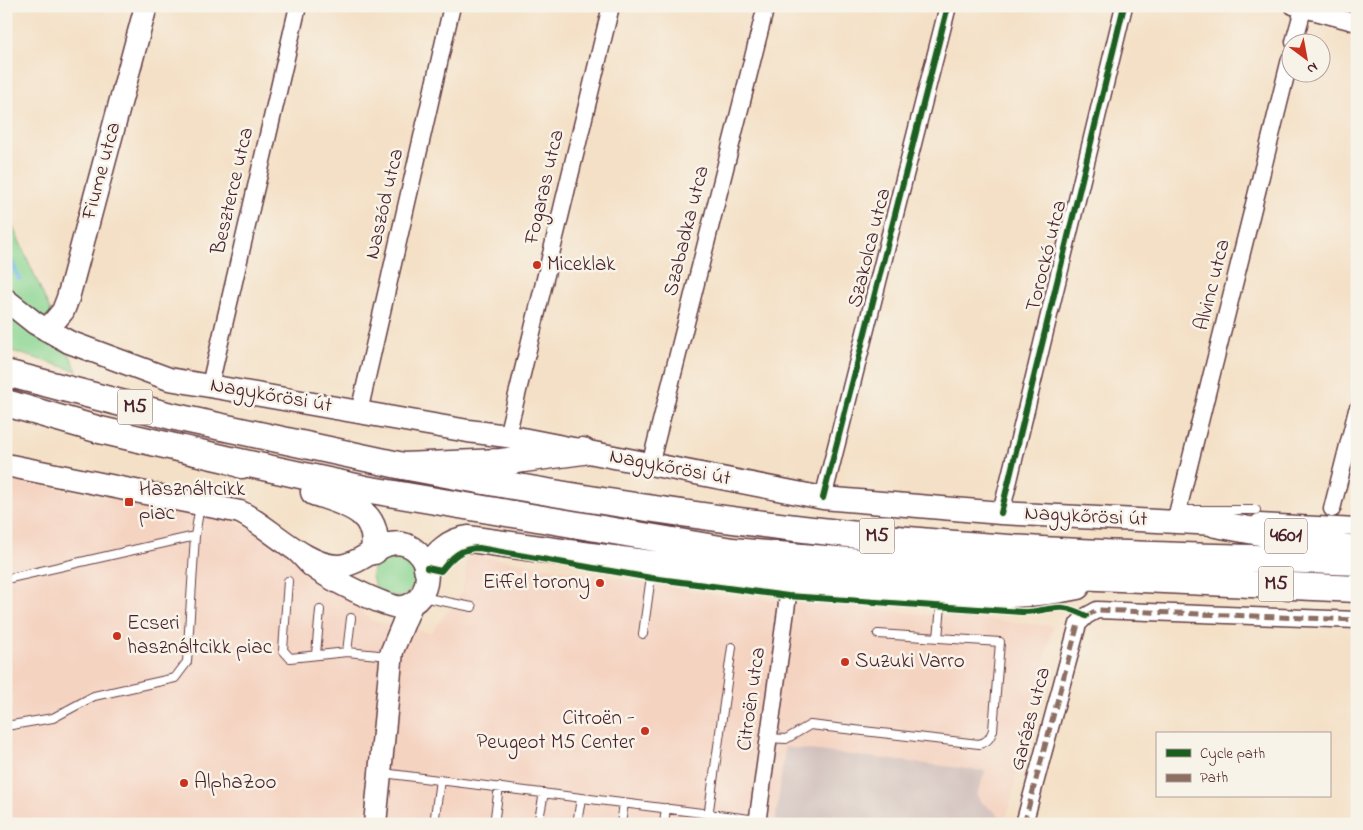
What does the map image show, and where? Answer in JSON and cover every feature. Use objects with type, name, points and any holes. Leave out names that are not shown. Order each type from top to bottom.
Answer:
[{"type":"main road","name":"Fiume utca","points":[[47,330],[63,311],[68,298],[146,6]]},
{"type":"main road","name":"Nagykőrösi út","points":[[6,300],[47,330],[69,342],[169,379],[507,436],[823,498],[1001,513],[1178,516],[1216,524]]},
{"type":"main road","name":"M5","points":[[6,373],[171,416],[403,466]]},
{"type":"main road","name":"M5","points":[[6,403],[100,430],[365,489],[732,551],[967,571],[1357,589]]},
{"type":"main road","points":[[403,466],[501,462],[583,451]]},
{"type":"main road","points":[[226,459],[355,507],[368,518],[375,536],[373,552],[365,565],[363,578],[368,592],[376,601],[392,654]]},
{"type":"main road","points":[[6,465],[223,507],[250,517],[296,549],[315,560],[333,566],[346,565],[389,544],[408,546],[417,551],[427,568],[427,580],[392,654],[375,824]]},
{"type":"main road","name":"Nagykőrösi út","points":[[403,466],[529,490],[786,528],[943,543],[1357,562]]},
{"type":"main road","name":"4601","points":[[1216,524],[1357,550]]},
{"type":"main road","points":[[427,568],[444,548],[455,542],[469,539],[652,565],[788,580],[942,592],[1018,595],[1050,592],[1117,577]]},
{"type":"main road","points":[[296,549],[325,575],[376,601],[395,608],[416,600]]},
{"type":"street","name":"Beszterce utca","points":[[210,385],[298,6]]},
{"type":"street","name":"Naszód utca","points":[[359,412],[452,6]]},
{"type":"street","name":"Fogaras utca","points":[[507,436],[611,6]]},
{"type":"street","name":"Szabadka utca","points":[[650,465],[766,6]]},
{"type":"street","name":"Szakolca utca","points":[[823,498],[948,6]]},
{"type":"street","name":"Torockó utca","points":[[1001,513],[1124,6]]},
{"type":"street","points":[[1296,32],[1300,7],[1357,23]]},
{"type":"street","name":"Alvinc utca","points":[[1178,516],[1284,82]]},
{"type":"street","points":[[1332,509],[1357,410]]},
{"type":"street","name":"Nagykőrösi út","points":[[1216,524],[1265,521],[1357,527]]},
{"type":"street","name":"Citroën utca","points":[[758,822],[788,596],[788,580]]},
{"type":"street","name":"Garázs utca","points":[[1028,823],[1082,620],[1096,610],[1357,620]]},
{"type":"lane","points":[[6,726],[53,718],[94,696],[175,678],[187,662],[195,536],[200,504]]},
{"type":"lane","points":[[1178,516],[1256,510]]},
{"type":"lane","points":[[6,578],[195,536]]},
{"type":"lane","points":[[643,634],[652,565]]},
{"type":"lane","points":[[288,580],[283,650],[290,658],[347,652],[392,654]]},
{"type":"lane","points":[[938,638],[942,592]]},
{"type":"lane","points":[[416,600],[472,607]]},
{"type":"lane","points":[[316,654],[320,610]]},
{"type":"lane","points":[[347,652],[351,618]]},
{"type":"lane","points":[[768,738],[786,739],[810,725],[979,744],[985,743],[992,730],[1000,642],[878,634]]},
{"type":"lane","points":[[707,824],[732,647]]},
{"type":"lane","points":[[381,772],[666,808],[758,822]]},
{"type":"lane","points":[[434,824],[440,780]]},
{"type":"lane","points":[[494,824],[499,787]]},
{"type":"lane","points":[[538,824],[544,793]]},
{"type":"lane","points":[[577,824],[581,798]]},
{"type":"lane","points":[[621,824],[624,803]]},
{"type":"lane","points":[[664,824],[666,808]]},
{"type":"shaded area","points":[[6,479],[238,522],[277,544],[373,621],[431,633],[463,591],[467,554],[719,595],[1053,626],[1005,824],[6,824]]},
{"type":"shaded area","points":[[785,747],[985,771],[977,795],[980,801],[1005,820],[1004,824],[775,824]]},
{"type":"green space","points":[[6,211],[77,371],[6,349]]},
{"type":"green space","points":[[394,552],[415,560],[419,582],[402,598],[380,593],[373,579],[373,568],[381,559]]},
{"type":"waterway","points":[[6,249],[19,279]]},
{"type":"marked path","points":[[1086,616],[1097,610],[1357,620]]},
{"type":"marked path","points":[[1024,824],[1078,624]]},
{"type":"cycle path","points":[[823,498],[948,6]]},
{"type":"cycle path","points":[[1001,513],[1124,6]]},
{"type":"cycle path","points":[[427,568],[441,571],[457,554],[473,548],[479,548],[651,578],[788,596],[1022,612],[1061,608],[1076,611],[1086,616]]},
{"type":"place","name":"Miceklak","points":[[537,265]]},
{"type":"place","name":"Használtcikk piac","points":[[129,502]]},
{"type":"place","name":"Eiffel torony","points":[[600,583]]},
{"type":"place","name":"Ecseri használtcikk piac","points":[[117,636]]},
{"type":"place","name":"Suzuki Varro","points":[[845,662]]},
{"type":"place","name":"Citroën - Peugeot M5 Center","points":[[645,731]]},
{"type":"place","name":"AlphaZoo","points":[[184,783]]}]
